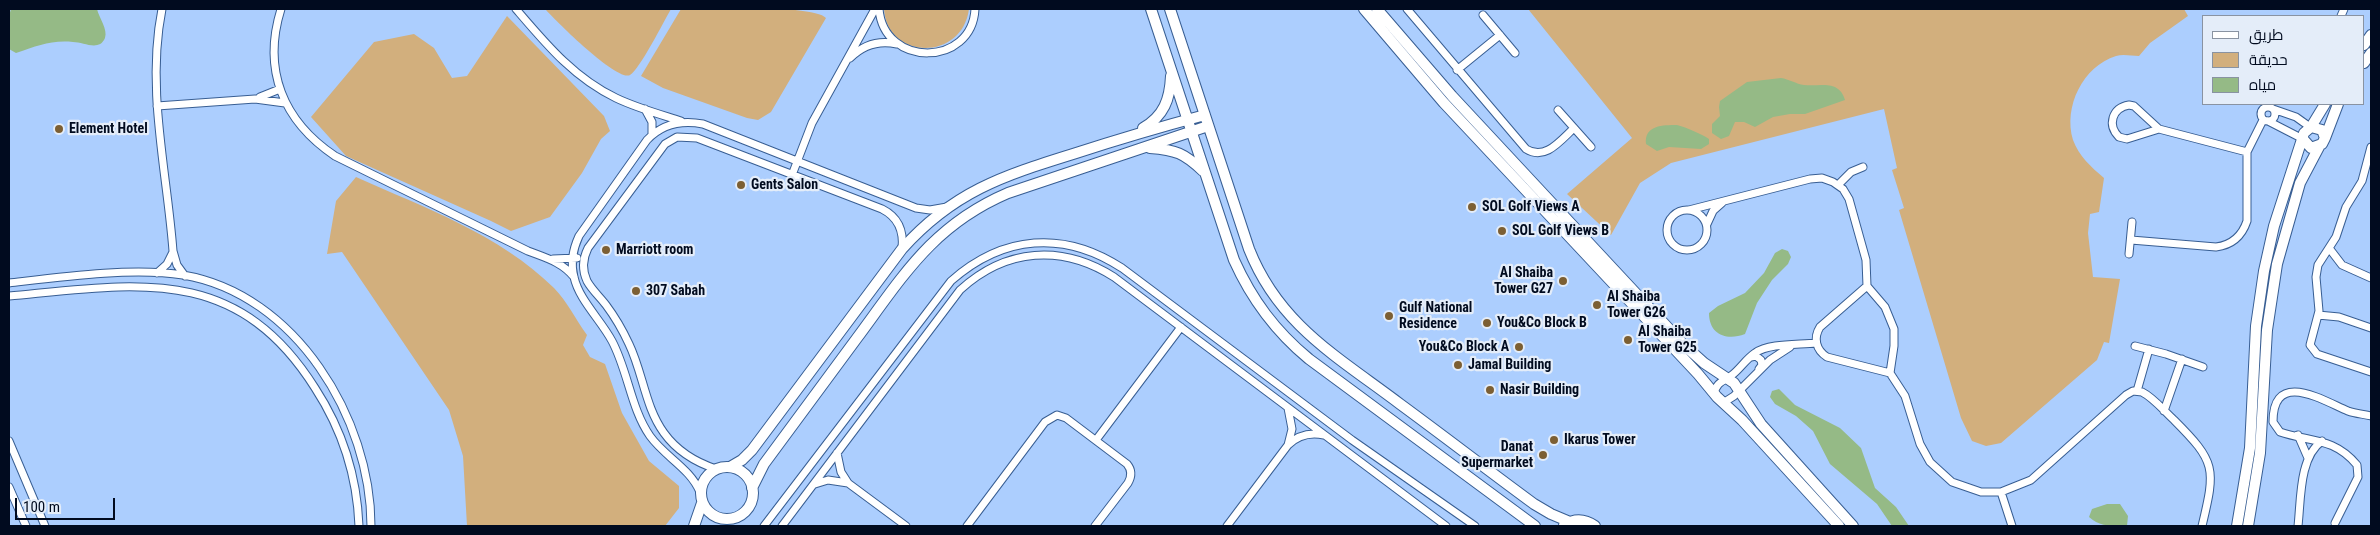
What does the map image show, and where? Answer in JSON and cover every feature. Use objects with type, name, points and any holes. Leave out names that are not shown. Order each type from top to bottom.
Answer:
[{"type":"street","points":[[162,9],[156,53],[157,106],[173,251],[177,264],[185,276]]},
{"type":"street","points":[[281,9],[277,23],[274,53],[280,89],[285,103],[302,129],[335,156],[528,251],[547,258],[565,268],[574,277]]},
{"type":"street","points":[[516,9],[554,52],[576,73],[616,98],[684,122],[703,124],[916,208],[930,210],[947,207]]},
{"type":"street","points":[[792,175],[810,128],[875,9]]},
{"type":"street","points":[[879,9],[885,30],[898,44]]},
{"type":"street","points":[[843,66],[854,54],[868,46],[883,42],[898,44],[918,53],[929,54],[950,48],[966,33],[972,23],[975,9]]},
{"type":"street","points":[[1151,9],[1234,260],[1253,297],[1278,331],[1319,373],[1535,526]]},
{"type":"street","points":[[1170,9],[1255,264],[1280,306],[1534,504],[1566,524],[1583,520],[1595,526]]},
{"type":"street","points":[[1364,9],[1444,103],[1839,526]]},
{"type":"street","points":[[1378,9],[1452,96],[1690,351],[1727,378],[1739,390],[1761,424],[1853,526]]},
{"type":"street","points":[[1407,9],[1457,70],[1530,152],[1540,153],[1549,150],[1574,128]]},
{"type":"street","points":[[1484,15],[1515,53]]},
{"type":"street","points":[[1457,70],[1500,35]]},
{"type":"street","points":[[1132,135],[1151,123],[1163,110],[1170,94],[1171,70]]},
{"type":"street","points":[[255,99],[280,89]]},
{"type":"street","points":[[157,106],[255,99],[285,103]]},
{"type":"street","points":[[2159,129],[2123,138],[2114,130],[2113,116],[2123,106],[2132,105],[2159,129],[2247,152]]},
{"type":"street","points":[[2237,526],[2250,448],[2256,326],[2264,271],[2274,226],[2304,133],[2311,127],[2324,105]]},
{"type":"street","points":[[2248,526],[2260,453],[2267,330],[2277,264],[2300,183],[2322,142],[2338,105]]},
{"type":"street","points":[[2266,107],[2273,107],[2291,118],[2322,130],[2322,142],[2311,148],[2303,139],[2266,121],[2260,115],[2261,110],[2266,107]]},
{"type":"street","points":[[2131,240],[2216,247],[2227,245],[2236,239],[2243,231],[2247,216],[2247,152],[2266,121],[2274,118],[2273,107]]},
{"type":"street","points":[[644,109],[652,122],[652,135]]},
{"type":"street","points":[[1558,110],[1591,148]]},
{"type":"street","points":[[902,249],[902,236],[898,224],[886,212],[697,138],[677,137],[660,149],[591,243],[584,257],[584,269],[588,282],[624,334],[638,366],[659,426],[672,444],[699,462],[716,469],[730,467],[742,460],[752,450],[902,249],[923,226],[947,207],[999,178],[1132,135],[1205,114]]},
{"type":"street","points":[[2280,128],[2280,120],[2286,114]]},
{"type":"street","points":[[684,122],[669,125],[652,135],[579,236],[572,259],[574,277],[580,293],[602,323],[618,352],[646,430],[660,448],[692,477],[700,492],[702,503],[710,514],[723,519],[729,519]]},
{"type":"street","points":[[719,526],[729,519],[741,515],[750,506],[752,488],[764,464],[927,255],[962,217],[992,200],[1208,126]]},
{"type":"street","points":[[1144,147],[1169,149],[1182,153],[1205,172]]},
{"type":"street","points":[[2371,148],[2362,181],[2346,207],[2339,230],[2320,260],[2317,271],[2318,315],[2310,342],[2312,351],[2316,354],[2371,372]]},
{"type":"street","points":[[1838,185],[1851,172],[1863,167]]},
{"type":"street","points":[[1723,202],[1713,212],[1707,224],[1707,235],[1702,245],[1687,251],[1677,248],[1669,240],[1668,224],[1674,215],[1688,210],[1816,178],[1828,180],[1838,185],[1846,194],[1851,204],[1866,260],[1867,286],[1885,307],[1892,321],[1895,338],[1890,373],[1905,396],[1922,449],[1936,469],[1961,486],[1981,492],[2000,492],[2021,486],[2040,474],[2126,395],[2138,391],[2146,394],[2200,446],[2209,463],[2210,483],[2202,526]]},
{"type":"street","points":[[1688,210],[1702,216],[1707,224]]},
{"type":"street","points":[[2129,254],[2132,222]]},
{"type":"street","points":[[764,526],[951,281],[971,264],[995,252],[1021,244],[1047,242],[1080,248],[1111,261],[1360,446],[1475,526]]},
{"type":"street","points":[[2329,248],[2342,265],[2371,278]]},
{"type":"street","points":[[158,273],[167,264],[173,251]]},
{"type":"street","points":[[782,526],[951,300],[974,278],[1003,262],[1041,255],[1079,260],[1114,278],[1446,526]]},
{"type":"street","points":[[547,258],[572,259],[584,257]]},
{"type":"street","points":[[9,283],[78,276],[158,273],[185,276],[233,292],[262,309],[288,331],[315,363],[346,414],[359,447],[368,481],[371,526]]},
{"type":"street","points":[[1867,286],[1820,327],[1816,335],[1816,343],[1820,351],[1827,357],[1890,373]]},
{"type":"street","points":[[9,296],[102,287],[161,287],[208,296],[243,312],[265,327],[294,356],[327,406],[342,439],[353,474],[359,526]]},
{"type":"street","points":[[2318,315],[2339,317],[2371,328]]},
{"type":"street","points":[[1096,440],[1181,328]]},
{"type":"street","points":[[1714,394],[1719,382],[1767,347],[1790,347],[1816,343]]},
{"type":"street","points":[[2135,346],[2203,367]]},
{"type":"street","points":[[1723,402],[1731,399],[1761,368],[1790,347]]},
{"type":"street","points":[[2138,391],[2149,349]]},
{"type":"street","points":[[1751,357],[1756,356],[1760,360],[1761,368]]},
{"type":"street","points":[[2164,411],[2182,360]]},
{"type":"street","points":[[2335,523],[2358,477],[2357,465],[2349,457],[2322,441],[2280,432],[2273,422],[2277,402],[2281,396],[2290,392],[2300,392],[2332,402],[2354,413],[2371,416]]},
{"type":"street","points":[[1287,407],[1292,429],[1288,445]]},
{"type":"street","points":[[966,526],[1048,418],[1061,416],[1127,464],[1131,476],[1095,526]]},
{"type":"street","points":[[1227,526],[1288,445],[1302,436],[1314,434],[1325,436]]},
{"type":"street","points":[[2298,435],[2308,458]]},
{"type":"street","points":[[9,440],[45,526]]},
{"type":"street","points":[[2298,526],[2308,458],[2314,447],[2322,441]]},
{"type":"street","points":[[837,453],[841,472],[848,483],[906,526]]},
{"type":"street","points":[[730,467],[744,474],[752,488]]},
{"type":"street","points":[[700,492],[705,478],[716,469]]},
{"type":"street","points":[[814,484],[828,480],[848,483]]},
{"type":"street","points":[[9,487],[26,526]]},
{"type":"street","points":[[2000,492],[2012,526]]},
{"type":"street","points":[[694,526],[702,503]]},
{"type":"street","points":[[769,526],[780,507]]},
{"type":"green space","points":[[545,9],[671,9],[646,55],[630,75],[623,75],[600,60]]},
{"type":"green space","points":[[681,9],[781,9],[818,14],[826,18],[771,112],[758,120],[747,118],[663,88],[641,76]]},
{"type":"green space","points":[[884,9],[969,9],[963,26],[953,39],[940,46],[925,48],[910,45],[898,38],[888,26]]},
{"type":"green space","points":[[1528,9],[2184,9],[2188,16],[2150,43],[2139,56],[2116,56],[2104,61],[2094,69],[2078,89],[2071,114],[2073,140],[2076,146],[2082,156],[2104,178],[2099,212],[2090,214],[2088,233],[2093,277],[2120,279],[2109,343],[2104,342],[2097,360],[2001,443],[1986,446],[1972,441],[1961,418],[1899,210],[1904,208],[1892,170],[1897,168],[1884,109],[1671,163],[1640,183],[1611,235],[1567,194],[1632,138]]},
{"type":"green space","points":[[507,16],[604,116],[610,131],[601,139],[582,173],[550,217],[511,231],[346,156],[311,117],[374,42],[414,34],[434,48],[452,78],[467,76]]},
{"type":"green space","points":[[356,177],[485,237],[533,269],[559,293],[587,335],[583,345],[590,357],[605,364],[622,413],[649,461],[679,486],[679,508],[665,526],[467,526],[463,456],[449,410],[342,252],[327,254],[336,201]]},
{"type":"water","points":[[11,9],[97,9],[106,35],[99,45],[57,42],[16,53],[9,49],[9,16]]},
{"type":"water","points":[[1781,78],[1804,85],[1828,85],[1838,89],[1845,100],[1805,114],[1773,117],[1755,127],[1744,122],[1735,122],[1729,136],[1721,139],[1712,133],[1712,124],[1720,116],[1720,101],[1747,82]]},
{"type":"water","points":[[1677,125],[1706,137],[1709,139],[1709,144],[1701,149],[1669,147],[1657,151],[1646,144],[1646,138],[1651,130],[1661,126]]},
{"type":"water","points":[[1782,249],[1788,251],[1791,257],[1788,264],[1772,280],[1757,303],[1745,334],[1732,337],[1716,331],[1712,327],[1709,313],[1718,306],[1745,293],[1764,273],[1775,253]]},
{"type":"water","points":[[1779,389],[1795,405],[1840,428],[1861,448],[1875,488],[1896,507],[1909,526],[1892,526],[1877,504],[1830,464],[1813,431],[1796,416],[1775,404],[1770,397],[1772,391]]},
{"type":"water","points":[[2107,504],[2120,504],[2128,516],[2127,526],[2102,524],[2089,517],[2092,509]]},
{"type":"place","name":"Element Hotel","points":[[59,129]]},
{"type":"place","name":"Gents Salon","points":[[741,185]]},
{"type":"place","name":"SOL Golf Views A","points":[[1472,207]]},
{"type":"place","name":"SOL Golf Views B","points":[[1502,231]]},
{"type":"place","name":"Marriott room","points":[[606,250]]},
{"type":"place","name":"Al Shaiba Tower G27","points":[[1563,281]]},
{"type":"place","name":"307 Sabah","points":[[636,291]]},
{"type":"place","name":"Al Shaiba Tower G26","points":[[1597,305]]},
{"type":"place","name":"Gulf National Residence","points":[[1389,316]]},
{"type":"place","name":"You&Co Block B","points":[[1487,323]]},
{"type":"place","name":"Al Shaiba Tower G25","points":[[1628,340]]},
{"type":"place","name":"You&Co Block A","points":[[1519,347]]},
{"type":"place","name":"Jamal Building","points":[[1458,365]]},
{"type":"place","name":"Nasir Building","points":[[1490,390]]},
{"type":"place","name":"Ikarus Tower","points":[[1554,440]]},
{"type":"place","name":"Danat Supermarket","points":[[1543,455]]}]
